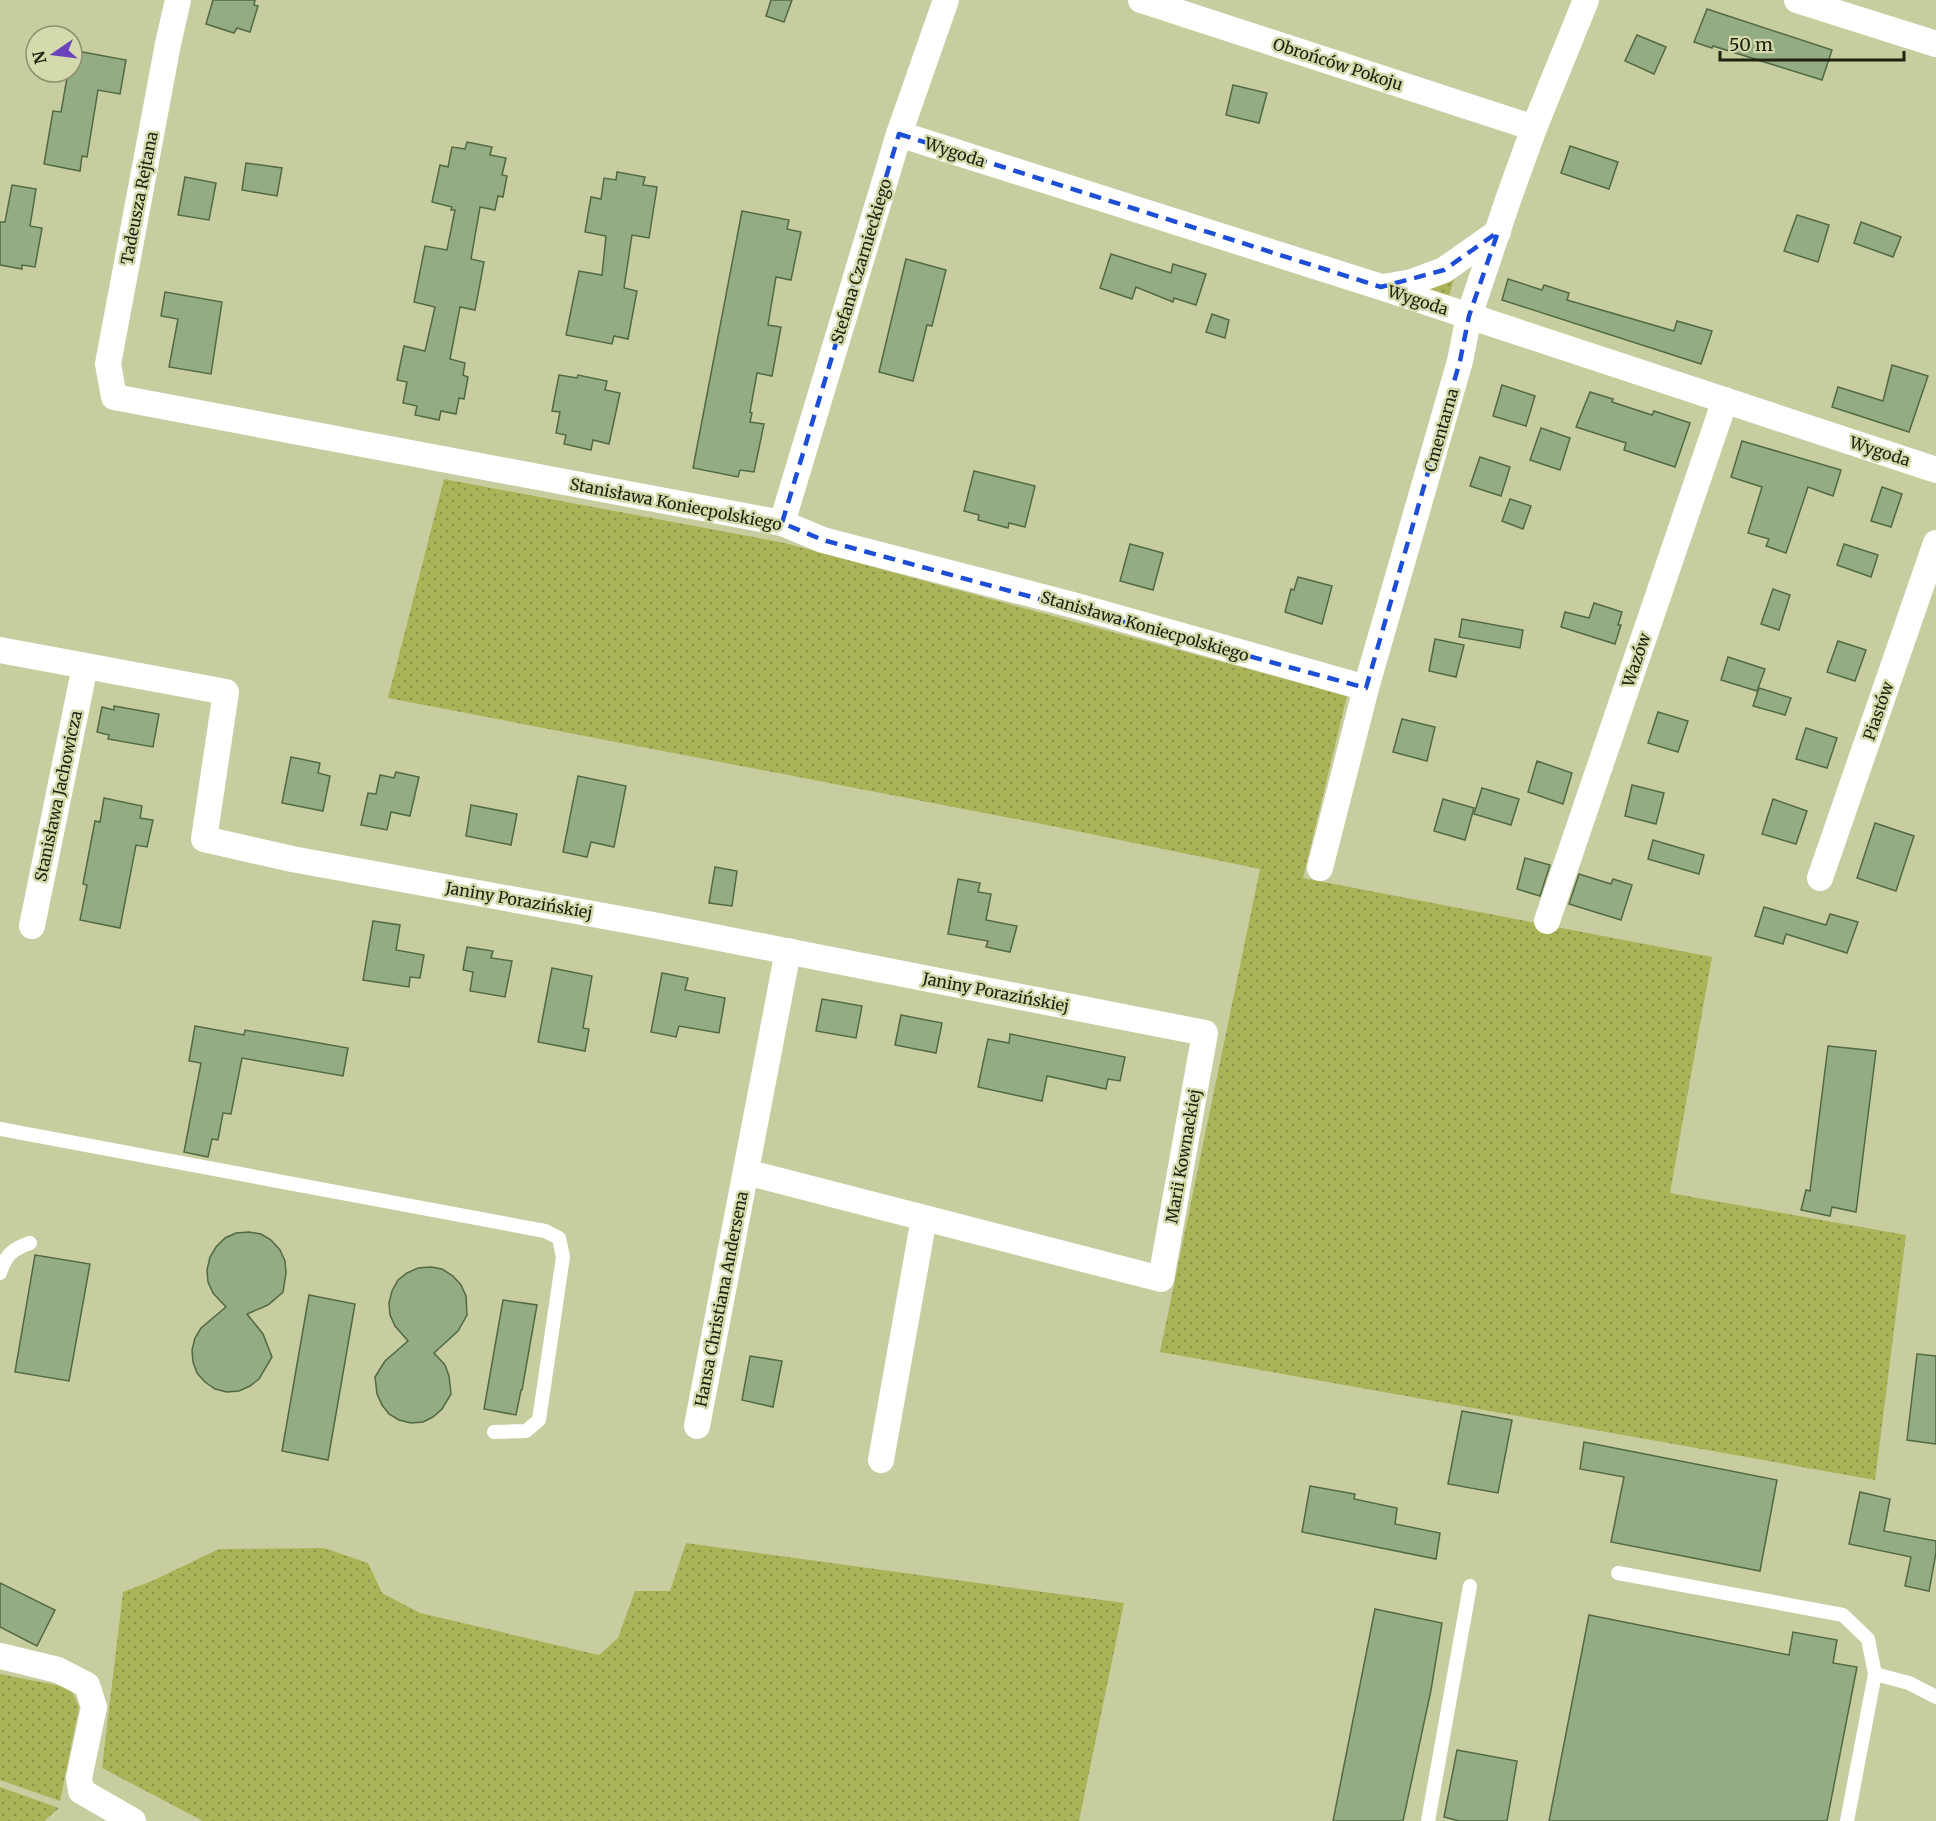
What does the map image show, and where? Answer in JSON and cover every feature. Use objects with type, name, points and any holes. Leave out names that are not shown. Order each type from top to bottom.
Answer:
[{"type":"street","name":"Tadeusza Rejtana","points":[[114,397],[108,364],[178,0]]},
{"type":"street","name":"Stefana Czarnieckiego","points":[[782,523],[899,134],[946,0]]},
{"type":"street","name":"Obrońców Pokoju","points":[[1141,0],[1534,128]]},
{"type":"street","name":"Cmentarna","points":[[1320,868],[1366,688],[1460,361],[1469,316],[1534,128],[1586,0]]},
{"type":"street","points":[[1797,0],[1936,44]]},
{"type":"street","name":"Wygoda","points":[[899,134],[1381,287],[1936,470]]},
{"type":"street","points":[[1381,287],[1412,282],[1444,270],[1498,232]]},
{"type":"street","name":"Stanisława Koniecpolskiego","points":[[114,397],[782,523],[823,540],[1073,604],[1366,688]]},
{"type":"street","name":"Wazów","points":[[1547,921],[1725,400]]},
{"type":"street","name":"Piastów","points":[[1820,878],[1936,543]]},
{"type":"street","name":"Janiny Porazińskiej","points":[[0,650],[226,692],[204,839],[292,859],[788,951],[1205,1032]]},
{"type":"street","name":"Stanisława Jachowicza","points":[[32,926],[85,666]]},
{"type":"street","name":"Hansa Christiana Andersena","points":[[697,1426],[788,951]]},
{"type":"street","name":"Marii Kownackiej","points":[[1161,1279],[1205,1032]]},
{"type":"street","name":"Hansa Christiana Andersena","points":[[746,1172],[1161,1279]]},
{"type":"street","points":[[880,1460],[924,1218]]},
{"type":"street","points":[[0,1656],[58,1670],[87,1685],[94,1707],[80,1778],[81,1791],[133,1821]]},
{"type":"lane","points":[[0,1129],[544,1231],[560,1238],[563,1257],[539,1420],[526,1431],[494,1432]]},
{"type":"lane","points":[[0,1274],[3,1265],[15,1248],[30,1243]]},
{"type":"lane","points":[[1618,1573],[1844,1615],[1868,1639],[1875,1674],[1847,1821]]},
{"type":"lane","points":[[1428,1821],[1470,1586]]},
{"type":"lane","points":[[1875,1674],[1910,1683],[1936,1697]]},
{"type":"highlighted area","points":[[899,134],[1381,287],[1444,270],[1498,232],[1469,316],[1460,361],[1366,688],[823,540],[782,523]]},
{"type":"green space","points":[[1457,270],[1449,296],[1417,286]]},
{"type":"green space","points":[[444,479],[785,543],[1347,696],[1303,878],[1712,957],[1670,1193],[1906,1235],[1875,1480],[1160,1352],[1260,869],[1047,825],[388,698]]},
{"type":"green space","points":[[686,1543],[1124,1603],[1079,1821],[203,1821],[102,1768],[123,1592],[152,1581],[219,1549],[324,1548],[368,1563],[382,1593],[420,1613],[599,1655],[618,1638],[635,1591],[670,1591]]},
{"type":"green space","points":[[0,1674],[61,1686],[72,1692],[79,1707],[60,1801],[0,1780]]},
{"type":"green space","points":[[0,1787],[59,1808],[44,1821],[0,1821]]},
{"type":"building","points":[[213,0],[255,0],[254,5],[258,6],[250,32],[237,28],[234,33],[206,24]]},
{"type":"building","points":[[771,0],[792,0],[784,22],[766,16]]},
{"type":"building","points":[[1707,9],[1832,50],[1822,80],[1694,42]]},
{"type":"building","points":[[1637,35],[1666,47],[1654,74],[1625,61]]},
{"type":"building","points":[[84,52],[126,60],[120,94],[98,90],[87,157],[82,156],[80,171],[44,164],[53,111],[61,112],[66,84],[84,84]]},
{"type":"building","points":[[1233,85],[1267,93],[1259,123],[1226,115]]},
{"type":"building","points":[[467,142],[492,147],[490,155],[506,158],[502,175],[507,176],[503,197],[498,196],[495,210],[480,207],[471,259],[484,262],[475,310],[460,307],[450,359],[465,363],[463,375],[468,377],[464,399],[459,398],[456,414],[441,411],[439,420],[415,415],[417,406],[403,403],[407,382],[397,380],[404,346],[425,351],[435,307],[414,302],[425,246],[447,250],[455,210],[451,210],[452,207],[432,202],[440,165],[448,167],[452,147],[465,149]]},
{"type":"building","points":[[1570,146],[1618,162],[1609,189],[1561,173]]},
{"type":"building","points":[[246,163],[282,168],[277,196],[242,190]]},
{"type":"building","points":[[617,172],[645,177],[643,185],[657,187],[649,238],[632,235],[624,288],[637,291],[628,339],[614,336],[612,344],[566,335],[579,271],[602,275],[606,236],[585,232],[591,197],[601,199],[604,178],[616,180]]},
{"type":"building","points":[[185,177],[216,183],[209,220],[178,215]]},
{"type":"building","points":[[12,185],[36,189],[30,226],[42,228],[35,267],[22,265],[22,269],[0,265],[0,222],[5,222]]},
{"type":"building","points":[[742,211],[789,220],[787,229],[801,232],[791,280],[776,277],[768,325],[781,327],[772,376],[757,373],[750,422],[764,424],[754,472],[740,470],[738,477],[693,468]]},
{"type":"building","points":[[1797,215],[1829,225],[1818,262],[1784,251]]},
{"type":"building","points":[[1861,222],[1901,237],[1893,257],[1854,243]]},
{"type":"building","points":[[1111,254],[1171,273],[1173,264],[1206,274],[1196,305],[1174,298],[1173,302],[1136,287],[1132,299],[1100,288]]},
{"type":"building","points":[[906,259],[946,270],[932,326],[927,325],[913,381],[879,372]]},
{"type":"building","points":[[1508,279],[1542,290],[1544,285],[1569,293],[1567,300],[1674,331],[1677,321],[1712,331],[1701,364],[1502,300]]},
{"type":"building","points":[[165,292],[222,302],[211,374],[169,367],[178,319],[161,316]]},
{"type":"building","points":[[1212,314],[1229,320],[1225,338],[1206,332]]},
{"type":"building","points":[[1892,365],[1928,376],[1909,432],[1832,407],[1838,387],[1883,401]]},
{"type":"building","points":[[559,375],[577,378],[578,375],[607,381],[605,390],[620,393],[609,444],[593,440],[591,450],[564,444],[566,435],[556,433],[560,412],[552,411]]},
{"type":"building","points":[[1502,385],[1535,396],[1526,426],[1493,416]]},
{"type":"building","points":[[1590,392],[1652,415],[1654,411],[1690,423],[1675,467],[1624,450],[1626,443],[1576,427]]},
{"type":"building","points":[[1541,428],[1570,438],[1560,470],[1530,460]]},
{"type":"building","points":[[1742,441],[1841,470],[1833,496],[1808,487],[1786,553],[1766,546],[1769,539],[1748,533],[1762,487],[1731,477]]},
{"type":"building","points":[[1480,457],[1510,467],[1501,496],[1470,486]]},
{"type":"building","points":[[974,471],[1035,486],[1025,527],[1009,523],[1008,528],[978,520],[979,515],[964,511]]},
{"type":"building","points":[[1882,487],[1902,494],[1891,527],[1871,521]]},
{"type":"building","points":[[1510,499],[1531,506],[1523,529],[1502,521]]},
{"type":"building","points":[[1130,544],[1163,553],[1153,590],[1120,581]]},
{"type":"building","points":[[1844,544],[1878,555],[1871,577],[1837,565]]},
{"type":"building","points":[[1298,577],[1332,586],[1322,624],[1285,612],[1291,589],[1294,590]]},
{"type":"building","points":[[1773,589],[1790,595],[1779,630],[1761,624]]},
{"type":"building","points":[[1594,603],[1622,612],[1618,625],[1621,625],[1615,644],[1561,627],[1565,612],[1589,618]]},
{"type":"building","points":[[1462,619],[1523,630],[1520,648],[1459,637]]},
{"type":"building","points":[[1435,639],[1464,645],[1456,677],[1429,671]]},
{"type":"building","points":[[1838,641],[1866,650],[1855,681],[1827,672]]},
{"type":"building","points":[[1728,657],[1765,669],[1757,691],[1721,680]]},
{"type":"building","points":[[1759,688],[1791,698],[1785,715],[1753,706]]},
{"type":"building","points":[[114,706],[159,714],[153,747],[108,739],[109,735],[97,732],[102,707],[114,710]]},
{"type":"building","points":[[1658,712],[1688,721],[1678,752],[1648,743]]},
{"type":"building","points":[[1402,719],[1435,727],[1427,761],[1393,752]]},
{"type":"building","points":[[1806,728],[1837,738],[1827,768],[1796,759]]},
{"type":"building","points":[[291,757],[320,763],[318,773],[330,776],[323,811],[282,803]]},
{"type":"building","points":[[1537,761],[1572,773],[1563,804],[1528,792]]},
{"type":"building","points":[[396,772],[419,777],[410,816],[391,812],[387,830],[361,825],[368,793],[376,794],[380,775],[394,778]]},
{"type":"building","points":[[578,776],[626,786],[614,847],[591,842],[587,857],[563,852]]},
{"type":"building","points":[[1632,785],[1664,793],[1656,824],[1625,816]]},
{"type":"building","points":[[1482,788],[1519,799],[1511,825],[1474,814]]},
{"type":"building","points":[[104,798],[142,806],[140,818],[153,820],[147,847],[136,845],[120,928],[80,920],[87,885],[83,884],[95,821],[100,822]]},
{"type":"building","points":[[1443,799],[1474,808],[1465,840],[1434,831]]},
{"type":"building","points":[[1773,799],[1807,811],[1796,844],[1762,834]]},
{"type":"building","points":[[471,805],[517,814],[511,845],[466,836]]},
{"type":"building","points":[[1875,823],[1914,836],[1896,891],[1857,878]]},
{"type":"building","points":[[1653,840],[1704,855],[1699,874],[1648,859]]},
{"type":"building","points":[[1525,858],[1550,865],[1540,896],[1517,889]]},
{"type":"building","points":[[715,867],[737,871],[732,906],[709,903]]},
{"type":"building","points":[[1579,874],[1611,884],[1613,879],[1632,885],[1621,920],[1569,904]]},
{"type":"building","points":[[958,879],[980,883],[978,892],[991,894],[986,920],[1017,926],[1010,952],[986,947],[988,941],[948,934]]},
{"type":"building","points":[[1764,907],[1826,925],[1830,914],[1858,922],[1847,953],[1786,934],[1783,944],[1755,936]]},
{"type":"building","points":[[373,921],[400,925],[396,950],[424,955],[420,978],[410,977],[409,987],[363,980]]},
{"type":"building","points":[[467,947],[493,951],[491,958],[512,961],[505,997],[470,991],[473,972],[463,970]]},
{"type":"building","points":[[552,968],[592,976],[583,1028],[589,1029],[585,1051],[538,1042]]},
{"type":"building","points":[[662,973],[688,978],[685,990],[725,998],[719,1033],[679,1026],[676,1037],[651,1032]]},
{"type":"building","points":[[822,999],[862,1006],[856,1038],[816,1031]]},
{"type":"building","points":[[901,1015],[942,1023],[936,1053],[895,1045]]},
{"type":"building","points":[[195,1026],[244,1035],[245,1030],[348,1048],[343,1076],[242,1058],[231,1114],[223,1113],[218,1140],[212,1139],[208,1157],[184,1152],[201,1063],[189,1061]]},
{"type":"building","points":[[1010,1034],[1125,1057],[1120,1081],[1108,1079],[1106,1089],[1047,1076],[1042,1101],[978,1087],[988,1039],[1009,1043]]},
{"type":"building","points":[[1828,1046],[1876,1051],[1856,1212],[1832,1207],[1830,1216],[1801,1210],[1806,1190],[1810,1191]]},
{"type":"building","points":[[236,1233],[261,1234],[271,1240],[280,1250],[285,1261],[286,1273],[283,1292],[268,1305],[247,1314],[263,1334],[272,1357],[259,1379],[250,1386],[239,1391],[227,1392],[215,1389],[197,1373],[192,1350],[201,1328],[226,1307],[213,1293],[208,1282],[207,1270],[210,1257],[225,1238]]},
{"type":"building","points":[[35,1255],[90,1264],[69,1381],[15,1372]]},
{"type":"building","points":[[418,1268],[442,1269],[461,1285],[466,1296],[467,1315],[458,1331],[434,1353],[445,1365],[451,1394],[442,1409],[433,1417],[423,1422],[411,1423],[389,1414],[377,1394],[375,1377],[385,1361],[408,1341],[395,1326],[390,1315],[389,1303],[392,1291],[398,1280],[407,1273]]},
{"type":"building","points":[[309,1295],[355,1304],[328,1460],[282,1451]]},
{"type":"building","points":[[503,1300],[537,1305],[516,1415],[484,1409]]},
{"type":"building","points":[[1917,1354],[1936,1356],[1936,1444],[1907,1440]]},
{"type":"building","points":[[750,1356],[782,1361],[773,1407],[742,1400]]},
{"type":"building","points":[[1462,1411],[1512,1420],[1498,1493],[1448,1484]]},
{"type":"building","points":[[1584,1442],[1777,1480],[1760,1571],[1611,1542],[1624,1477],[1580,1469]]},
{"type":"building","points":[[1310,1486],[1355,1494],[1354,1499],[1397,1508],[1395,1524],[1440,1533],[1436,1559],[1302,1532]]},
{"type":"building","points":[[1860,1492],[1890,1499],[1884,1531],[1936,1541],[1929,1591],[1905,1586],[1911,1557],[1849,1544]]},
{"type":"building","points":[[0,1583],[55,1610],[37,1646],[0,1627]]},
{"type":"building","points":[[1375,1609],[1442,1623],[1431,1690],[1403,1821],[1333,1821]]},
{"type":"building","points":[[1589,1615],[1789,1655],[1793,1632],[1837,1640],[1833,1663],[1857,1667],[1827,1821],[1549,1821]]},
{"type":"building","points":[[1457,1750],[1517,1761],[1507,1821],[1459,1821],[1444,1817]]}]
